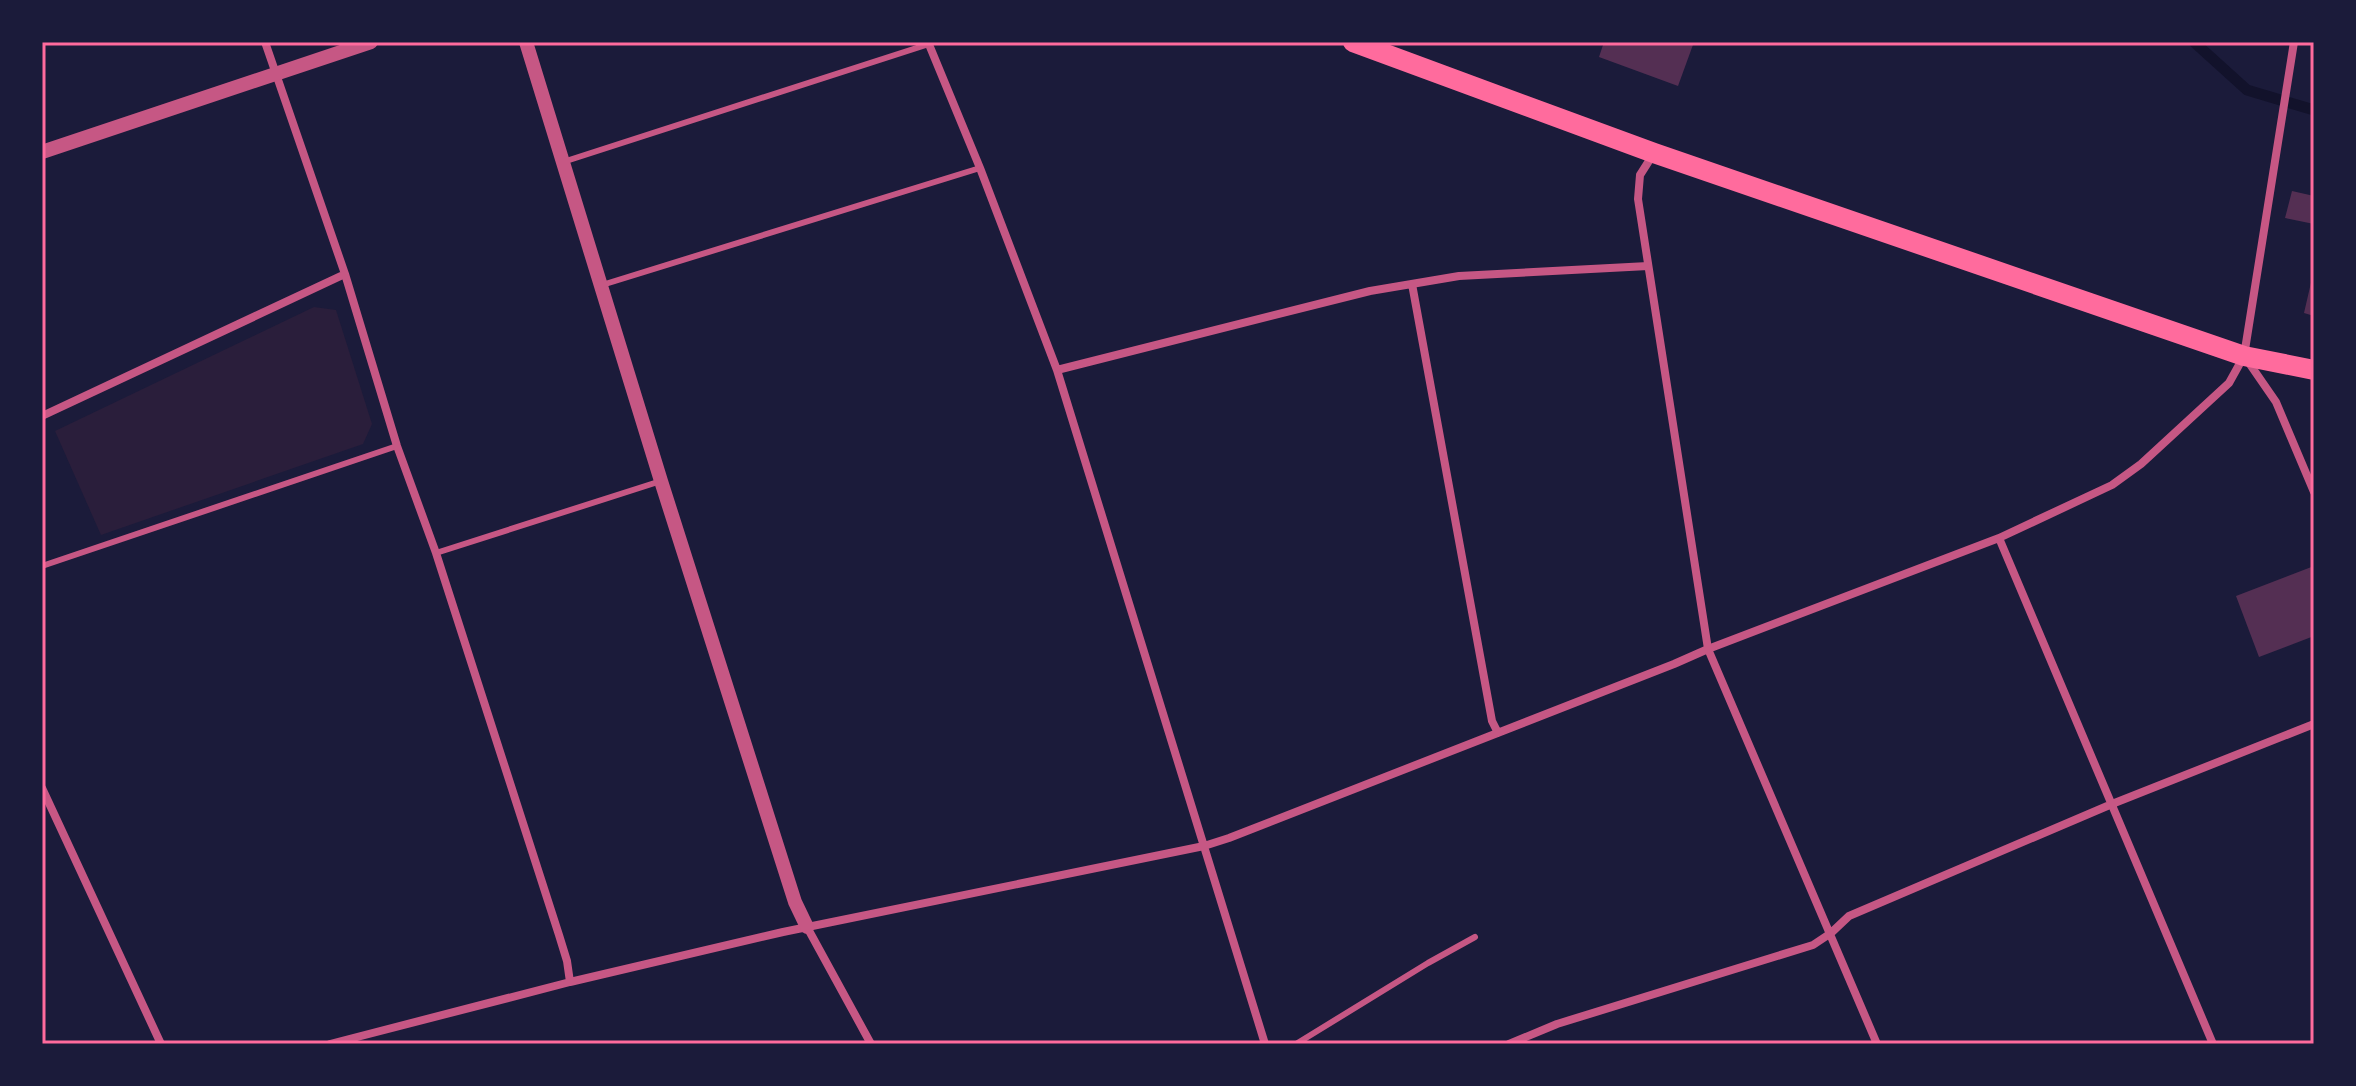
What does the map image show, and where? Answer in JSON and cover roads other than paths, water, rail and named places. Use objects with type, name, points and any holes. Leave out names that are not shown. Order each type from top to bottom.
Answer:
[{"type":"main road","points":[[1353,42],[1654,153],[2244,356],[2314,370]]},
{"type":"street","points":[[265,42],[345,274],[397,446],[436,553],[559,935],[570,982]]},
{"type":"street","points":[[42,152],[371,42]]},
{"type":"street","points":[[526,42],[795,902],[871,1044]]},
{"type":"street","points":[[330,1044],[570,982],[807,927],[1204,846],[1999,538],[2112,485],[2141,464],[2229,383],[2244,356],[2294,42]]},
{"type":"street","points":[[928,43],[980,168],[1057,370],[1265,1044]]},
{"type":"street","points":[[1654,153],[1640,175],[1638,199],[1708,649],[1877,1044]]},
{"type":"street","points":[[1057,370],[1370,291],[1459,276],[1648,266]]},
{"type":"street","points":[[42,416],[345,274]]},
{"type":"street","points":[[1412,284],[1492,721],[1498,733]]},
{"type":"street","points":[[2244,356],[2276,402],[2314,492]]},
{"type":"street","points":[[1999,538],[2213,1044]]},
{"type":"street","points":[[1509,1044],[1557,1024],[1813,945],[1849,916],[2112,804],[2314,724]]},
{"type":"street","points":[[42,788],[161,1044]]},
{"type":"lane","points":[[563,162],[928,43]]},
{"type":"lane","points":[[602,285],[980,168]]},
{"type":"lane","points":[[42,566],[397,446]]},
{"type":"lane","points":[[436,553],[661,481]]},
{"type":"lane","points":[[1296,1044],[1475,937]]},
{"type":"waterway","points":[[2194,42],[2247,90],[2314,110]]}]
